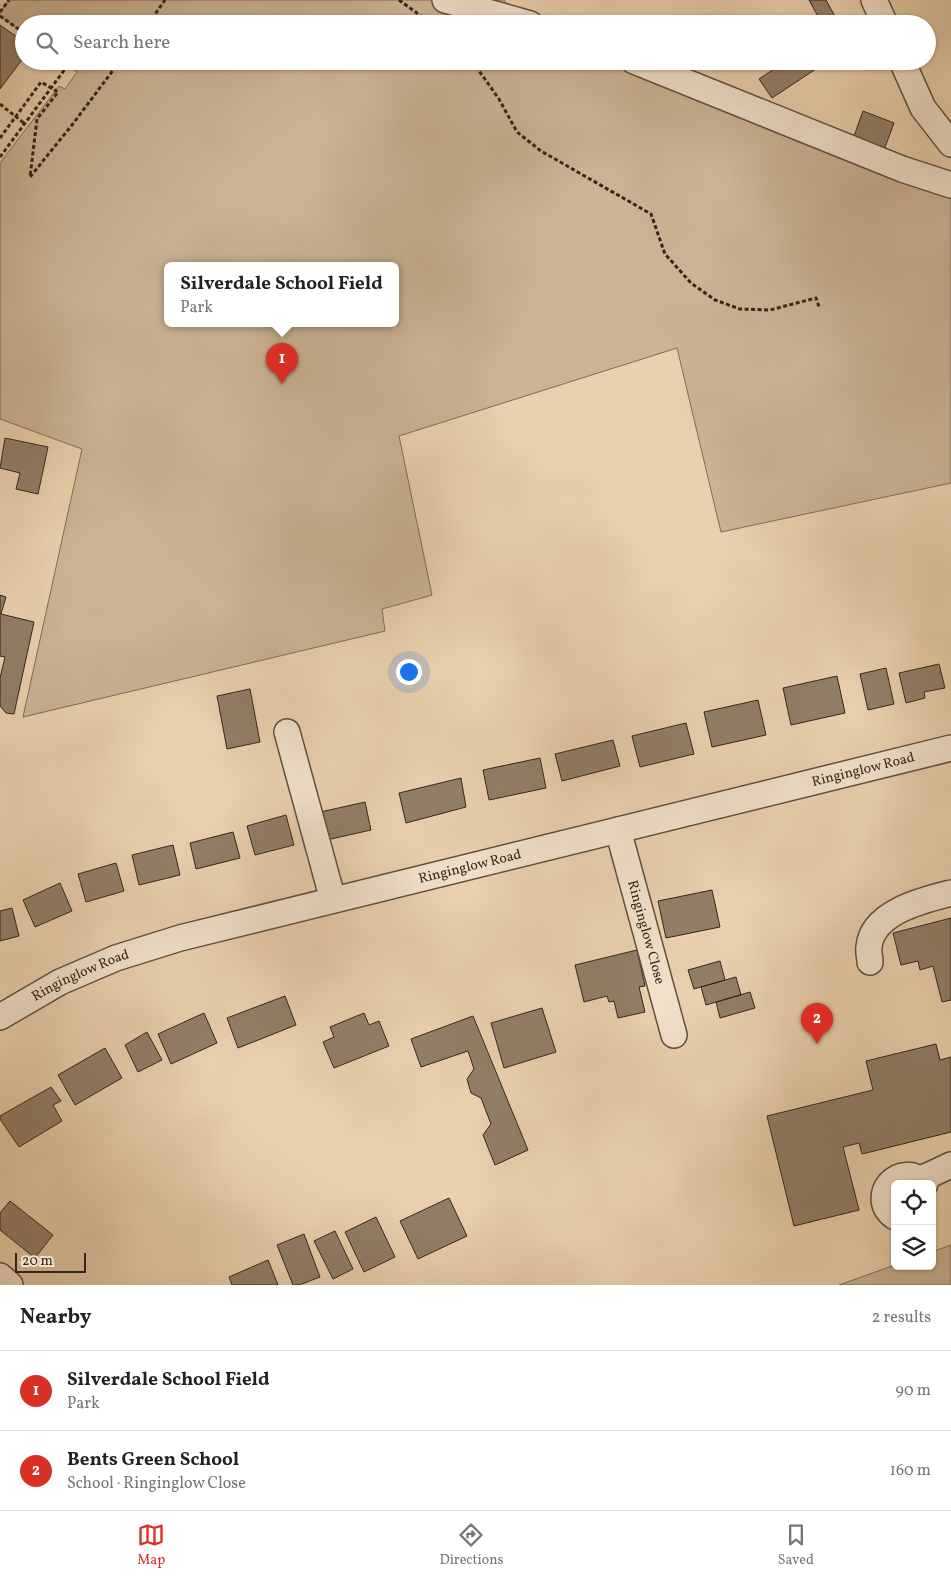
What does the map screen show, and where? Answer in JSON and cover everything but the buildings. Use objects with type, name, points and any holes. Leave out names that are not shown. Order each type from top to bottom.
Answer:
[{"type":"street","points":[[445,0],[498,15]]},
{"type":"street","points":[[874,0],[880,15]]},
{"type":"street","points":[[656,70],[902,170],[951,185]]},
{"type":"street","points":[[906,70],[923,108],[951,144]]},
{"type":"street","points":[[287,732],[333,900]]},
{"type":"street","name":"Ringinglow Road","points":[[0,1017],[60,982],[116,958],[180,938],[951,748]]},
{"type":"street","name":"Ringinglow Close","points":[[618,830],[674,1035]]},
{"type":"street","points":[[870,962],[869,946],[875,928],[891,913],[937,896],[951,893]]},
{"type":"street","points":[[926,1180],[951,1166]]},
{"type":"street","points":[[894,1180],[899,1176],[906,1175],[918,1180]]},
{"type":"street","points":[[891,1183],[887,1186],[884,1200],[886,1208],[891,1213]]},
{"type":"street","points":[[0,1276],[10,1285]]},
{"type":"path","points":[[0,12],[9,0]]},
{"type":"path","points":[[154,15],[165,0]]},
{"type":"path","points":[[399,0],[420,15]]},
{"type":"path","points":[[0,16],[15,27]]},
{"type":"path","points":[[0,157],[64,70]]},
{"type":"path","points":[[0,138],[41,82],[58,92],[37,119],[30,177],[113,70]]},
{"type":"path","points":[[478,70],[499,99],[517,132],[550,156],[651,214],[665,254],[691,283],[715,300],[740,309],[770,310],[816,298],[819,307]]},
{"type":"path","points":[[0,104],[24,124]]},
{"type":"shaded area","points":[[9,0],[504,0],[507,4],[528,15],[15,15],[15,27],[0,16],[0,12]]},
{"type":"shaded area","points":[[74,70],[641,70],[951,194],[951,483],[721,532],[677,348],[399,436],[432,595],[382,609],[385,631],[23,717],[82,449],[0,419],[0,163],[59,86],[65,89],[77,72]]},
{"type":"shaded area","points":[[951,1245],[951,1285],[839,1285],[891,1266],[891,1270],[936,1270],[936,1251]]},
{"type":"place","name":"Silverdale School Field","points":[[282,384]]},
{"type":"place","name":"Bents Green School","points":[[817,1044]]}]
